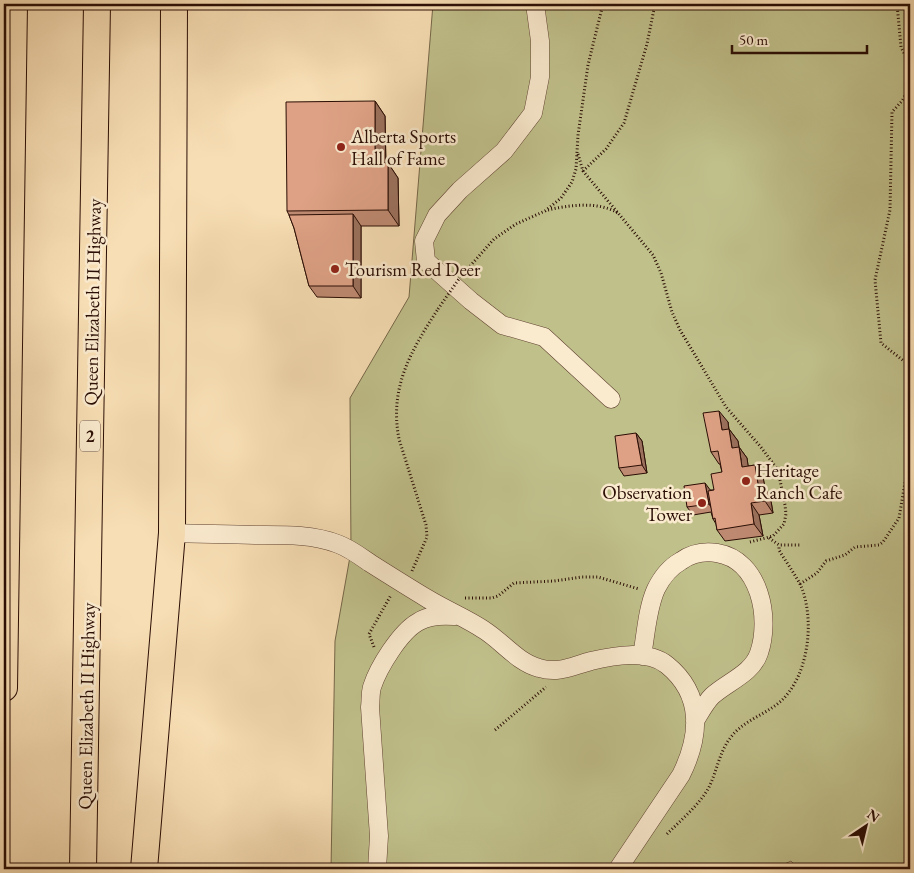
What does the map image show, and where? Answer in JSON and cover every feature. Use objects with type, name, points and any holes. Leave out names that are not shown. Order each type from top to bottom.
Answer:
[{"type":"highway","points":[[4,688],[14,4]]},
{"type":"highway","name":"Queen Elizabeth II Highway","points":[[83,869],[97,4]]},
{"type":"highway","points":[[144,869],[172,534],[174,4]]},
{"type":"lane","points":[[535,4],[540,41],[540,77],[533,113],[504,151],[460,190],[437,214],[424,241],[426,261],[471,301],[502,325],[544,337],[611,399]]},
{"type":"lane","points":[[172,534],[291,535],[322,539],[339,544],[456,616],[483,629],[522,660],[551,671],[565,670],[602,659],[627,655],[642,656],[661,661],[675,673],[684,685],[693,704],[695,740],[688,762],[681,775],[618,869]]},
{"type":"lane","points":[[642,656],[654,594],[662,579],[678,563],[695,554],[712,552],[730,556],[745,568],[754,581],[761,598],[764,626],[761,647],[757,658],[744,672],[712,696],[695,721]]},
{"type":"lane","points":[[377,869],[379,836],[370,706],[373,686],[381,668],[402,635],[416,623],[439,615],[456,616]]},
{"type":"path","points":[[381,668],[369,634],[399,581],[409,576],[427,537],[426,525],[396,426],[396,404],[403,374],[412,350],[461,276],[494,239],[516,224],[545,210],[561,198],[572,182],[576,169],[578,135],[588,65],[603,4]]},
{"type":"path","points":[[583,171],[606,149],[624,123],[647,44],[655,4]]},
{"type":"path","points":[[897,4],[900,46],[910,65]]},
{"type":"path","points":[[910,87],[902,101],[892,112],[890,210],[875,280],[881,343],[910,366]]},
{"type":"path","points":[[578,154],[583,171],[653,255],[661,273],[676,322],[726,407],[778,470],[785,505],[785,520],[777,533],[769,538],[750,542]]},
{"type":"path","points":[[545,210],[570,206],[592,206],[608,208],[621,215]]},
{"type":"path","points":[[800,584],[817,573],[826,561],[845,555],[855,548],[879,545],[883,542],[899,518],[907,471],[910,466]]},
{"type":"path","points":[[769,538],[779,545],[799,545]]},
{"type":"path","points":[[667,834],[689,813],[704,794],[712,780],[721,754],[735,732],[785,697],[796,679],[805,656],[808,632],[806,608],[800,584],[779,550],[779,545]]},
{"type":"path","points":[[461,598],[492,598],[518,582],[554,581],[591,576],[604,578],[654,594]]},
{"type":"path","points":[[495,730],[565,670]]},
{"type":"green space","points":[[433,4],[910,4],[910,869],[798,869],[791,861],[774,869],[331,869],[335,641],[351,551],[350,398],[409,297]]},
{"type":"building","name":"Alberta Sports Hall of Fame","points":[[375,101],[375,163],[388,163],[388,210],[287,211],[286,102]]},
{"type":"building","name":"Tourism Red Deer","points":[[353,214],[353,286],[309,286],[289,215]]},
{"type":"building","name":"Heritage Ranch Cafe","points":[[719,411],[722,430],[729,429],[732,448],[739,447],[742,467],[755,465],[758,484],[762,484],[765,501],[751,503],[754,524],[717,530],[708,491],[714,490],[711,474],[722,472],[718,451],[711,452],[703,413]]},
{"type":"building","points":[[636,433],[642,465],[619,468],[615,436]]},
{"type":"building","points":[[705,483],[709,504],[687,507],[684,486]]},
{"type":"place","name":"Alberta Sports Hall of Fame","points":[[341,147]]},
{"type":"place","name":"Tourism Red Deer","points":[[335,269]]},
{"type":"place","name":"Heritage Ranch Cafe","points":[[746,481]]},
{"type":"place","name":"Observation Tower","points":[[702,503]]}]
